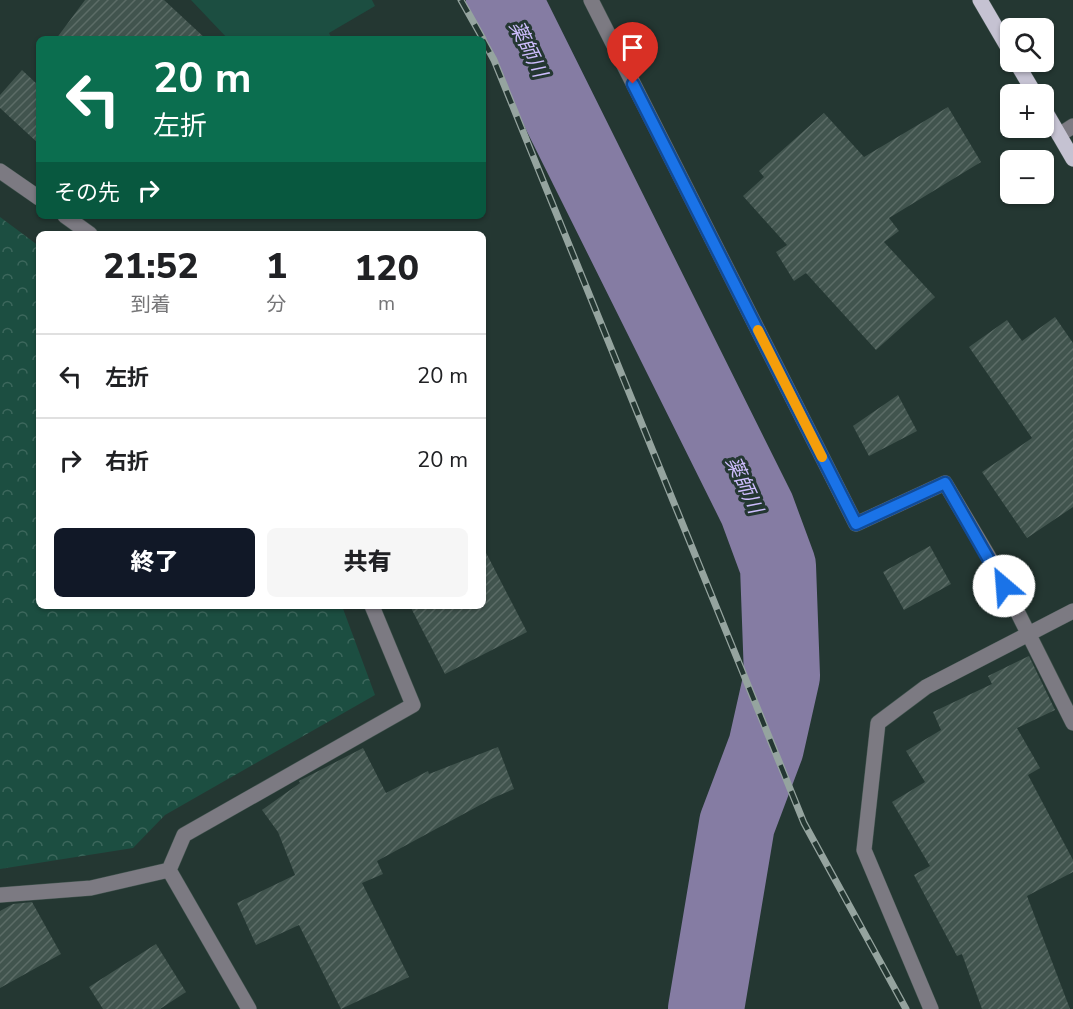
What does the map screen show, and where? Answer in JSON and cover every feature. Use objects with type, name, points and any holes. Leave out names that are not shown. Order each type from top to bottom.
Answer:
[{"type":"main road","points":[[980,0],[1000,34]]},
{"type":"main road","points":[[1054,126],[1073,159]]},
{"type":"street","points":[[591,0],[856,524],[945,483],[996,569],[1073,723]]},
{"type":"street","points":[[1059,135],[1073,126]]},
{"type":"street","points":[[0,171],[36,196]]},
{"type":"street","points":[[69,219],[86,231]]},
{"type":"street","points":[[169,870],[184,835],[413,705],[373,609]]},
{"type":"street","points":[[931,1009],[864,850],[878,723],[926,687],[1028,636],[1073,610]]},
{"type":"street","points":[[0,895],[91,888],[169,870]]},
{"type":"street","points":[[169,870],[249,1009]]},
{"type":"green space","points":[[191,0],[372,0],[375,6],[329,33],[330,36],[225,36]]},
{"type":"green space","points":[[0,217],[36,244],[36,609],[343,609],[375,695],[165,815],[133,848],[0,869]]},
{"type":"building","points":[[85,0],[164,0],[203,36],[58,36]]},
{"type":"building","points":[[22,70],[36,83],[36,141],[0,108],[0,95]]},
{"type":"building","points":[[948,107],[981,162],[889,218],[899,231],[884,242],[935,297],[876,350],[806,273],[794,281],[776,252],[787,245],[743,196],[764,177],[759,171],[824,113],[864,157]]},
{"type":"building","points":[[1055,317],[1073,343],[1073,507],[1027,538],[982,472],[1032,438],[969,347],[1007,320],[1022,341]]},
{"type":"building","points":[[898,395],[917,431],[869,456],[853,426]]},
{"type":"building","points":[[930,546],[951,584],[904,610],[883,572]]},
{"type":"building","points":[[486,553],[527,632],[445,674],[412,609],[486,609]]},
{"type":"building","points":[[1029,656],[1055,710],[1017,728],[1040,768],[1028,775],[1073,860],[1073,872],[1027,896],[1070,1009],[982,1009],[962,954],[957,956],[914,875],[930,866],[892,802],[925,782],[906,751],[941,730],[933,712],[992,684],[988,676]]},
{"type":"building","points":[[498,747],[514,789],[493,798],[377,861],[383,874],[362,883],[409,977],[341,1009],[299,925],[256,945],[237,903],[295,875],[278,832],[262,810],[300,783],[299,781],[363,748],[386,793],[428,771],[429,774]]},
{"type":"building","points":[[32,902],[61,954],[0,988],[0,911],[13,904]]},
{"type":"building","points":[[156,944],[186,992],[160,1009],[103,1009],[89,987]]},
{"type":"waterway","name":"薬師川","points":[[504,0],[757,509],[778,566],[782,676],[766,747],[737,824],[706,1009]]},
{"type":"railway","points":[[461,0],[481,36]]},
{"type":"railway","points":[[486,45],[494,60],[804,823],[906,1009]]},
{"type":"slow traffic","points":[[758,330],[822,457]]},
{"type":"route","points":[[633,84],[856,524],[945,483],[1004,586]]}]
